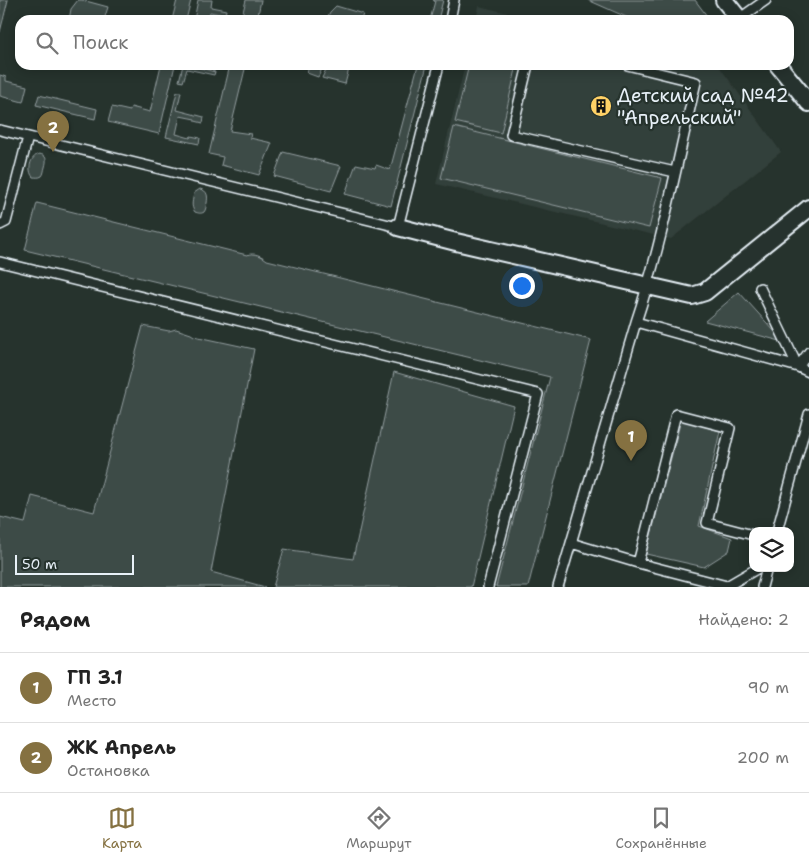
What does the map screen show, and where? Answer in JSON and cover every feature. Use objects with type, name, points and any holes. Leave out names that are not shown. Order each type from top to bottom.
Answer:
[{"type":"street","points":[[724,0],[737,15]]},
{"type":"street","points":[[782,70],[809,103]]},
{"type":"street","points":[[398,227],[465,245],[692,296],[705,292],[809,208]]},
{"type":"lane","points":[[451,15],[454,0]]},
{"type":"lane","points":[[745,15],[766,0]]},
{"type":"lane","points":[[0,130],[398,227],[437,70]]},
{"type":"lane","points":[[527,70],[511,134],[675,172]]},
{"type":"lane","points":[[558,587],[648,285],[696,82],[647,70]]},
{"type":"lane","points":[[0,226],[6,222],[28,137]]},
{"type":"lane","points":[[0,262],[538,394],[488,587]]},
{"type":"lane","points":[[760,288],[798,367]]},
{"type":"lane","points":[[636,322],[798,367],[809,372]]},
{"type":"lane","points":[[798,367],[809,352]]},
{"type":"lane","points":[[638,563],[676,414],[730,428],[707,523],[749,534]]},
{"type":"lane","points":[[779,527],[809,414]]},
{"type":"lane","points":[[571,543],[638,563],[728,586],[751,572]]},
{"type":"lane","points":[[762,587],[766,572]]},
{"type":"shaded area","points":[[0,0],[8,0],[0,32]]},
{"type":"shaded area","points":[[78,0],[108,7],[106,15],[70,15],[71,9]]},
{"type":"shaded area","points":[[177,0],[191,0],[187,15],[173,15]]},
{"type":"shaded area","points":[[198,0],[212,0],[211,7],[226,10],[225,15],[210,12],[209,15],[195,15]]},
{"type":"shaded area","points":[[246,0],[261,0],[258,15],[242,15]]},
{"type":"shaded area","points":[[433,0],[443,0],[439,15],[431,15],[435,1]]},
{"type":"shaded area","points":[[588,0],[695,0],[706,15],[622,15]]},
{"type":"shaded area","points":[[336,6],[363,14],[328,15]]},
{"type":"shaded area","points":[[479,6],[516,15],[477,15]]},
{"type":"shaded area","points":[[160,70],[174,70],[159,134],[108,122],[112,107],[130,111],[131,107],[150,112]]},
{"type":"shaded area","points":[[182,70],[187,70],[183,82],[179,81]]},
{"type":"shaded area","points":[[192,70],[208,70],[215,72],[214,75]]},
{"type":"shaded area","points":[[229,70],[245,70],[230,131],[251,134],[250,138],[272,143],[259,175],[221,165],[223,157],[209,154]]},
{"type":"shaded area","points":[[308,70],[322,70],[318,77],[307,73]]},
{"type":"shaded area","points":[[326,70],[349,70],[345,84],[322,78]]},
{"type":"shaded area","points":[[417,70],[426,70],[391,206],[345,194],[356,164],[375,168],[376,165],[390,170]]},
{"type":"shaded area","points":[[464,70],[722,70],[781,152],[671,239],[436,184]]},
{"type":"shaded area","points":[[468,70],[516,70],[501,133],[455,122]]},
{"type":"shaded area","points":[[0,75],[6,77],[6,81],[27,86],[23,102],[0,96]]},
{"type":"shaded area","points":[[177,92],[181,92],[177,110],[204,117],[203,123],[180,116],[176,134],[190,138],[191,136],[200,138],[199,144],[166,137]]},
{"type":"shaded area","points":[[39,95],[97,109],[95,119],[36,105]]},
{"type":"shaded area","points":[[454,127],[662,178],[649,228],[441,178]]},
{"type":"shaded area","points":[[283,152],[341,166],[331,191],[274,176]]},
{"type":"shaded area","points":[[39,154],[44,155],[46,158],[44,172],[41,177],[33,177],[30,171],[30,164],[33,158]]},
{"type":"shaded area","points":[[200,189],[207,194],[205,210],[201,213],[195,212],[192,205],[194,193]]},
{"type":"shaded area","points":[[37,203],[247,255],[255,254],[267,260],[591,340],[528,587],[496,587],[550,377],[25,250]]},
{"type":"shaded area","points":[[739,292],[784,342],[705,321]]},
{"type":"shaded area","points":[[143,326],[169,331],[176,329],[194,336],[254,349],[211,572],[265,587],[0,587],[0,517],[25,523],[32,496],[94,512]]},
{"type":"shaded area","points":[[394,372],[514,406],[471,587],[273,587],[284,549],[353,559]]},
{"type":"shaded area","points":[[681,420],[720,431],[699,526],[732,538],[729,551],[704,567],[646,554]]},
{"type":"place","name":"Детский сад №42 \"Апрельский\"","points":[[601,106]]},
{"type":"place","name":"ЖК Апрель","points":[[53,152]]},
{"type":"place","name":"ГП 3.1","points":[[631,461]]}]
